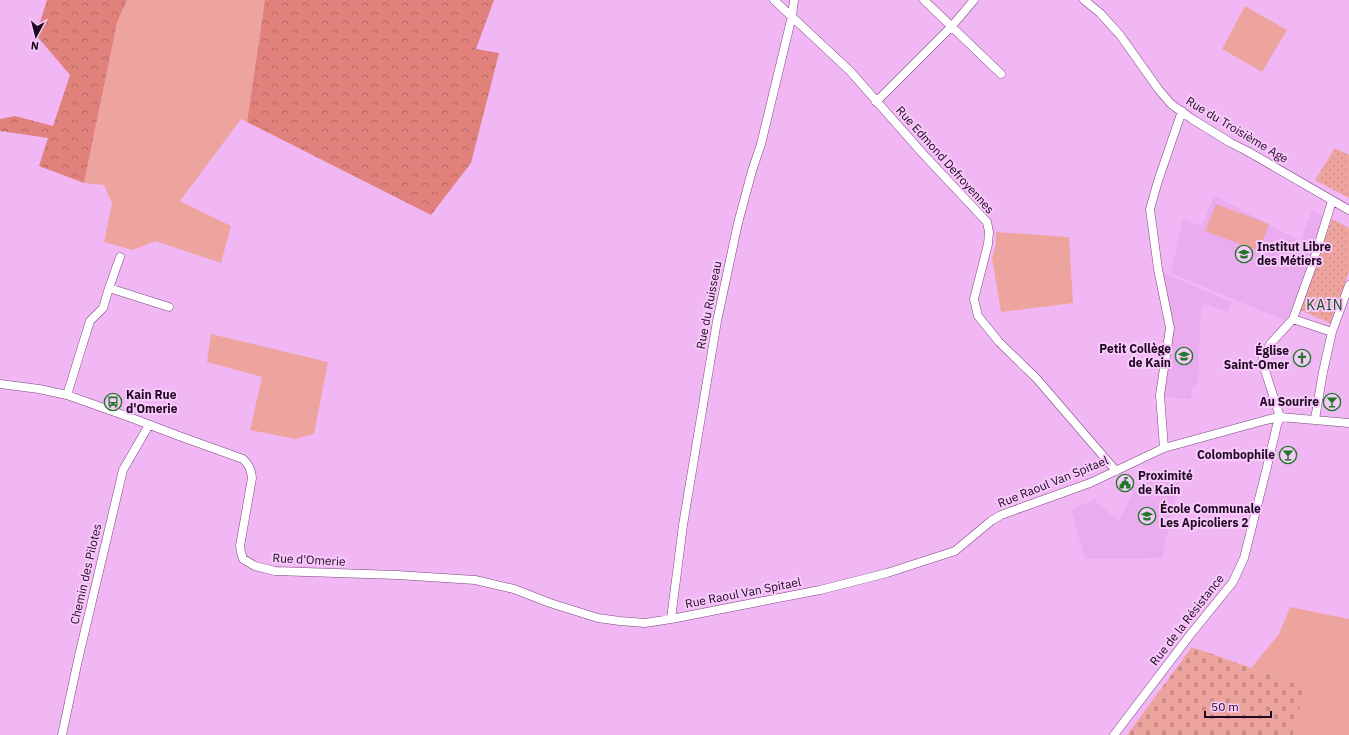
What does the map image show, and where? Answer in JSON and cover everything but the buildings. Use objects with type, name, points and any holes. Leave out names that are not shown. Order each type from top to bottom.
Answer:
[{"type":"street","name":"Rue Edmond Defroyennes","points":[[774,0],[850,71],[876,102],[987,222],[988,244],[974,299],[978,316],[999,342],[1037,379],[1116,471]]},
{"type":"street","name":"Rue du Ruisseau","points":[[671,619],[683,525],[717,321],[738,222],[761,144],[792,16],[794,0]]},
{"type":"street","points":[[924,0],[1001,74]]},
{"type":"street","points":[[876,102],[952,26],[974,0]]},
{"type":"street","name":"Rue du Troisième Age","points":[[1084,0],[1100,13],[1120,35],[1159,90],[1171,104],[1231,143],[1349,210]]},
{"type":"street","points":[[1164,448],[1160,395],[1170,328],[1158,269],[1150,209],[1182,111]]},
{"type":"street","points":[[1280,417],[1264,367],[1263,358],[1271,343],[1291,321],[1311,269],[1332,201]]},
{"type":"street","points":[[67,395],[90,321],[103,308],[120,257]]},
{"type":"street","points":[[1315,419],[1332,332],[1349,285]]},
{"type":"street","points":[[109,288],[169,307]]},
{"type":"street","points":[[1291,321],[1332,332]]},
{"type":"street","name":"Rue d'Omerie","points":[[0,384],[39,389],[67,395],[243,459],[251,470],[252,478],[241,537],[240,552],[243,558],[255,566],[275,571],[397,575],[475,580],[514,589],[550,603],[598,618],[644,623],[658,621]]},
{"type":"street","name":"Rue Raoul Van Spitael","points":[[658,621],[820,590],[887,573],[955,551],[991,521],[1001,515],[1067,492],[1164,448],[1280,417],[1349,423]]},
{"type":"street","name":"Rue de la Résistance","points":[[1114,735],[1190,635],[1233,582],[1244,558],[1280,417]]},
{"type":"street","name":"Chemin des Pilotes","points":[[62,735],[123,470],[149,424]]},
{"type":"shaded area","name":"Institut Libre des Métiers","points":[[1214,195],[1279,231],[1301,241],[1312,210],[1324,217],[1308,267],[1286,321],[1171,273],[1183,219],[1202,226]]},
{"type":"shaded area","name":"Petit Collège de Kain","points":[[1161,272],[1231,302],[1227,312],[1207,304],[1201,306],[1198,383],[1192,388],[1191,399],[1162,397],[1172,328]]},
{"type":"shaded area","name":"École Communale Les Apicoliers 2","points":[[1182,467],[1162,558],[1085,559],[1071,510],[1095,499],[1098,504],[1119,521],[1136,487]]},
{"type":"green space","points":[[47,0],[127,0],[117,23],[84,183],[39,166],[48,138],[0,131],[0,119],[15,116],[53,126],[70,75],[36,35]]},
{"type":"green space","points":[[127,0],[265,0],[247,122],[241,119],[180,201],[231,226],[221,263],[155,241],[133,250],[104,242],[112,204],[104,185],[84,183],[117,23]]},
{"type":"green space","points":[[265,0],[494,0],[476,49],[499,53],[471,163],[431,215],[247,122]]},
{"type":"green space","points":[[1245,6],[1287,30],[1262,72],[1222,49]]},
{"type":"green space","points":[[1335,148],[1349,155],[1349,198],[1315,180]]},
{"type":"green space","points":[[1216,204],[1269,224],[1259,251],[1205,231]]},
{"type":"green space","points":[[1332,219],[1349,228],[1349,272],[1330,323],[1300,310]]},
{"type":"green space","points":[[996,232],[1069,237],[1073,303],[1001,312],[992,258],[996,244]]},
{"type":"green space","points":[[211,334],[328,362],[314,434],[295,439],[250,430],[262,377],[207,362]]},
{"type":"green space","points":[[1290,607],[1349,619],[1349,735],[1293,735],[1305,687],[1251,668],[1279,634]]},
{"type":"green space","points":[[1192,647],[1305,687],[1293,735],[1127,735]]},
{"type":"place","name":"Institut Libre des Métiers","points":[[1244,254]]},
{"type":"place","name":"Petit Collège de Kain","points":[[1184,356]]},
{"type":"place","name":"Église Saint-Omer","points":[[1302,358]]},
{"type":"place","name":"Kain Rue d'Omerie","points":[[113,402]]},
{"type":"place","name":"Au Sourire","points":[[1332,402]]},
{"type":"place","name":"Colombophile","points":[[1288,455]]},
{"type":"place","name":"Proximité de Kain","points":[[1125,483]]},
{"type":"place","name":"École Communale Les Apicoliers 2","points":[[1147,516]]},
{"type":"district","name":"KAIN","points":[[1325,305]]}]
